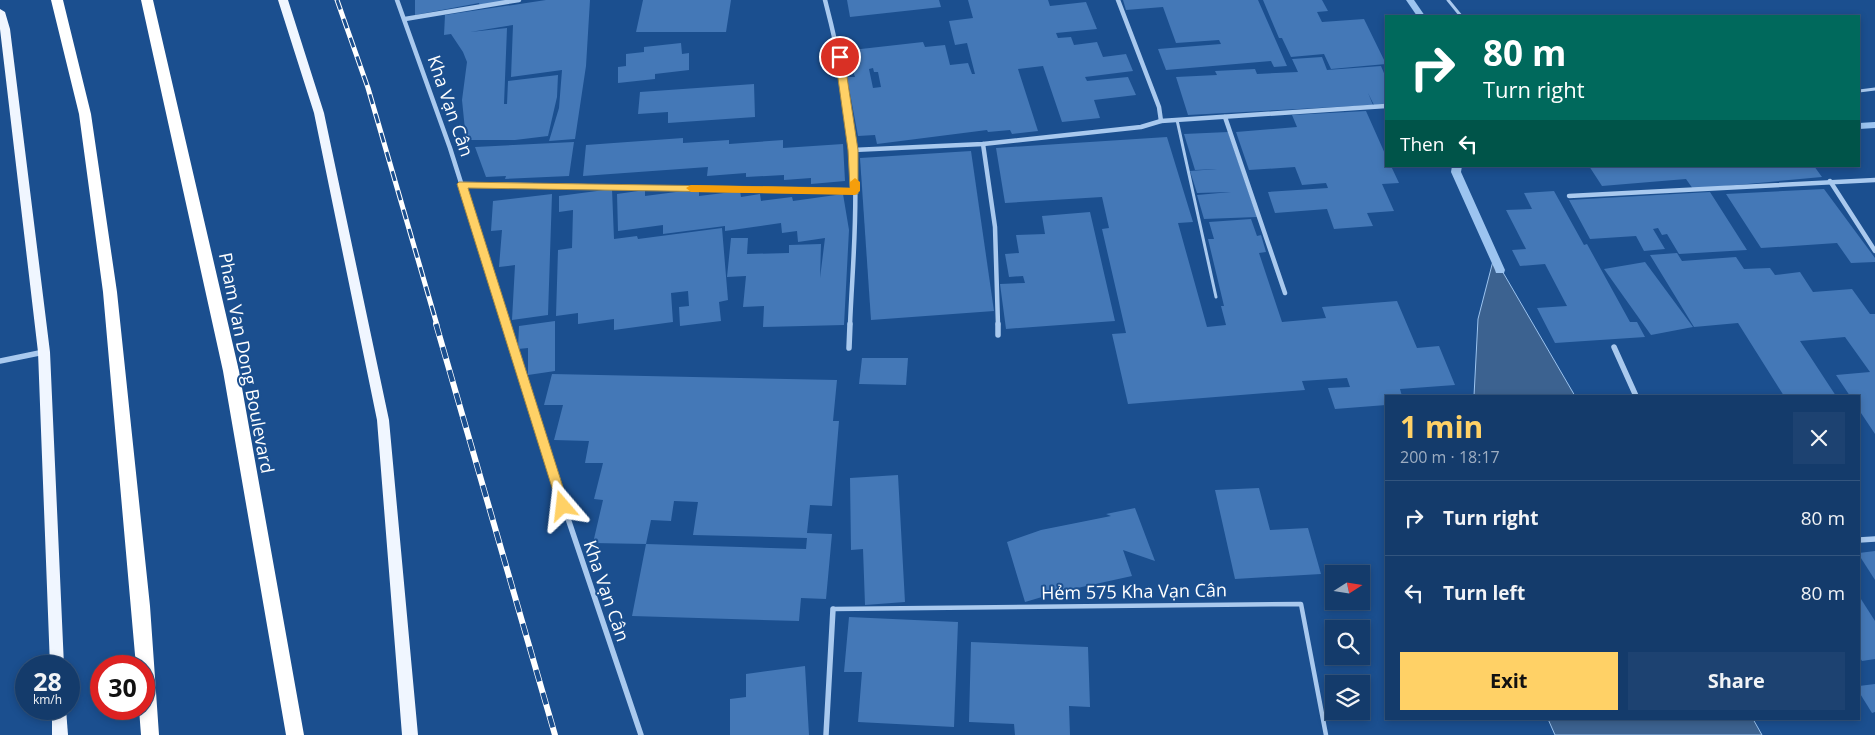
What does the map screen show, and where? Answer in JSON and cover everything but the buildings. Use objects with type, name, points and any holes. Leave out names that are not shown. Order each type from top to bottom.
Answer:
[{"type":"highway","points":[[57,0],[85,114],[110,292],[139,586],[150,735]]},
{"type":"highway","name":"Pham Van Dong Boulevard","points":[[147,0],[231,371],[295,735]]},
{"type":"main road","points":[[283,0],[319,113],[383,420],[410,735]]},
{"type":"main road","points":[[0,12],[44,352],[57,655]]},
{"type":"main road","points":[[59,720],[60,735]]},
{"type":"street","name":"Kha Vạn Cân","points":[[397,0],[462,184],[563,506],[641,735]]},
{"type":"street","points":[[405,20],[519,0]]},
{"type":"street","points":[[825,0],[840,57],[853,150],[855,191],[849,348]]},
{"type":"street","points":[[1118,0],[1159,107],[1161,121]]},
{"type":"street","points":[[853,150],[983,144],[1141,127],[1161,121],[1385,106]]},
{"type":"street","points":[[1225,117],[1285,293]]},
{"type":"street","points":[[983,144],[995,227],[998,335]]},
{"type":"street","points":[[1569,196],[1875,180]]},
{"type":"street","points":[[1830,181],[1875,251]]},
{"type":"street","points":[[462,184],[855,191]]},
{"type":"street","points":[[1614,347],[1636,395]]},
{"type":"street","points":[[0,362],[44,352]]},
{"type":"street","points":[[1860,540],[1875,539]]},
{"type":"street","points":[[826,735],[833,609]]},
{"type":"lane","points":[[1448,0],[1460,15]]},
{"type":"lane","points":[[1860,91],[1875,89]]},
{"type":"lane","points":[[1177,120],[1184,144],[1216,297]]},
{"type":"lane","name":"Hẻm 575 Kha Vạn Cân","points":[[833,609],[1301,604],[1326,735]]},
{"type":"water","points":[[1494,257],[1574,395],[1474,395],[1478,319]]},
{"type":"water","points":[[1548,720],[1754,720],[1762,735],[1555,735]]},
{"type":"waterway","points":[[1410,0],[1420,15]]},
{"type":"waterway","points":[[1860,126],[1875,125]]},
{"type":"waterway","points":[[1457,167],[1456,172],[1500,270]]},
{"type":"railway","points":[[337,0],[368,88],[437,325]]},
{"type":"railway","points":[[436,324],[555,735]]},
{"type":"slow traffic","points":[[691,188],[855,191],[855,182]]},
{"type":"route","points":[[563,506],[462,184],[855,191],[853,150],[840,57]]}]
